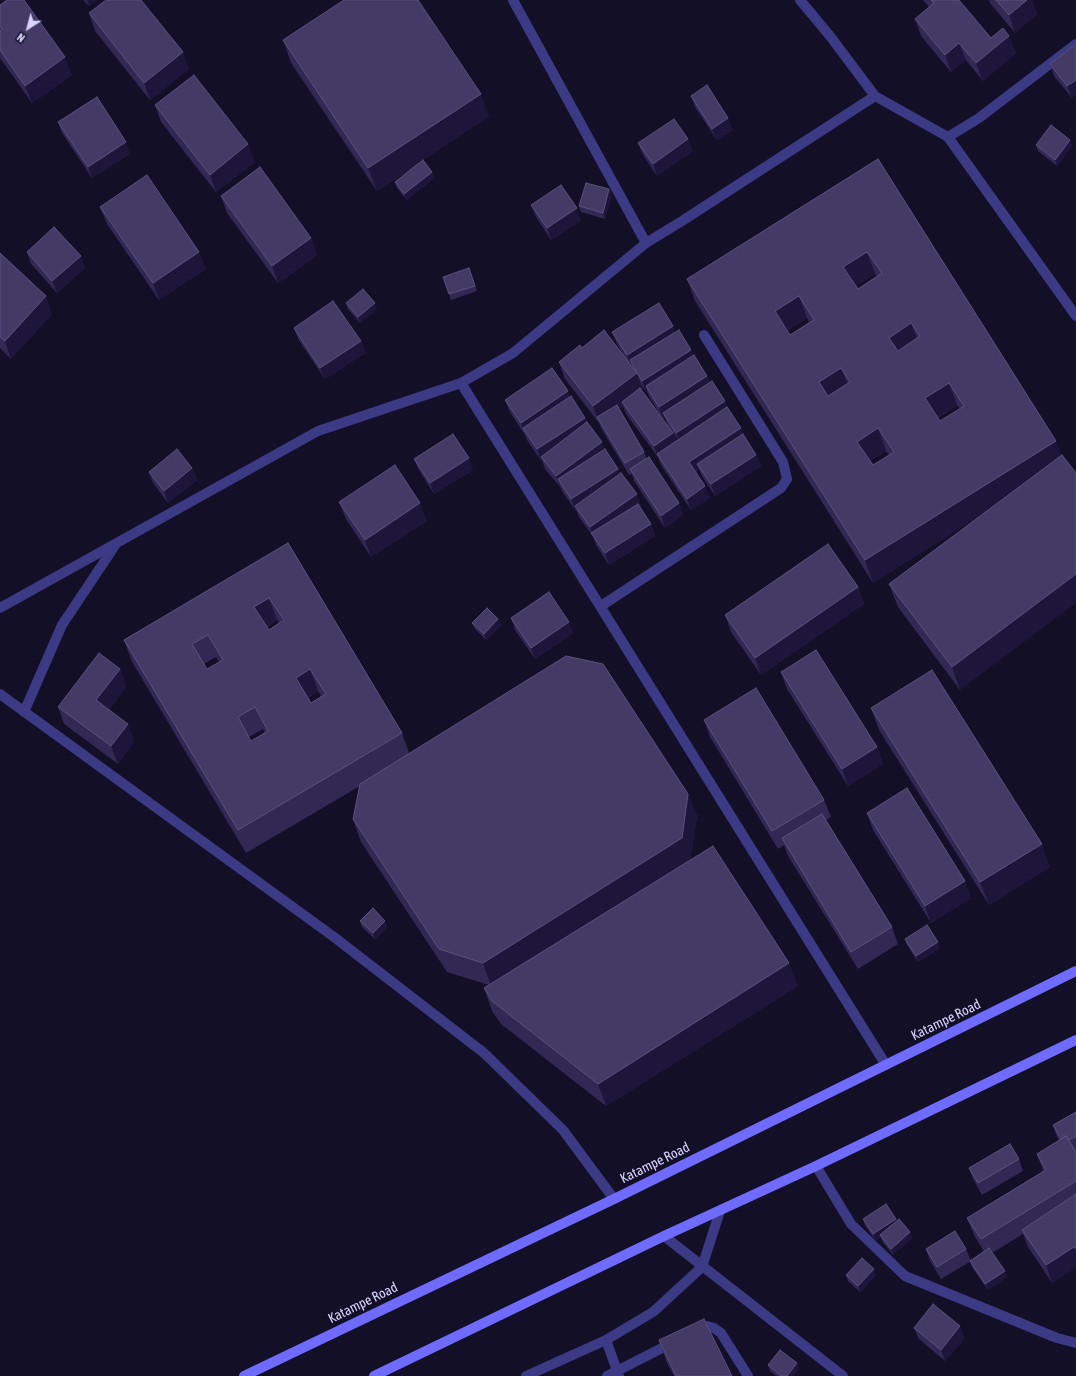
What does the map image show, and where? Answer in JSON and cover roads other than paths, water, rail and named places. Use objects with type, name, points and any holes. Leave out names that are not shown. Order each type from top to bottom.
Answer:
[{"type":"main road","name":"Katampe Road","points":[[244,1376],[614,1198],[1076,971]]},
{"type":"main road","points":[[374,1376],[664,1236],[816,1166],[1076,1040]]},
{"type":"street","points":[[513,0],[646,243]]},
{"type":"street","points":[[800,0],[830,36],[875,96],[948,137],[1076,316]]},
{"type":"street","points":[[948,137],[979,118],[1076,44]]},
{"type":"street","points":[[0,608],[318,431],[461,383],[513,353],[646,243],[875,96]]},
{"type":"street","points":[[600,606],[781,488],[787,478],[783,462],[704,335]]},
{"type":"street","points":[[461,383],[886,1065]]},
{"type":"street","points":[[24,712],[62,625],[117,543]]},
{"type":"street","points":[[0,694],[334,937],[484,1053],[563,1130],[614,1198]]},
{"type":"street","points":[[816,1166],[851,1224],[905,1276],[1057,1338],[1076,1343]]},
{"type":"street","points":[[526,1376],[606,1340],[653,1312],[702,1266],[720,1211]]},
{"type":"street","points":[[664,1236],[843,1376]]},
{"type":"street","points":[[607,1376],[618,1374],[707,1326],[714,1328],[721,1333],[748,1376]]},
{"type":"street","points":[[606,1340],[618,1374]]}]
